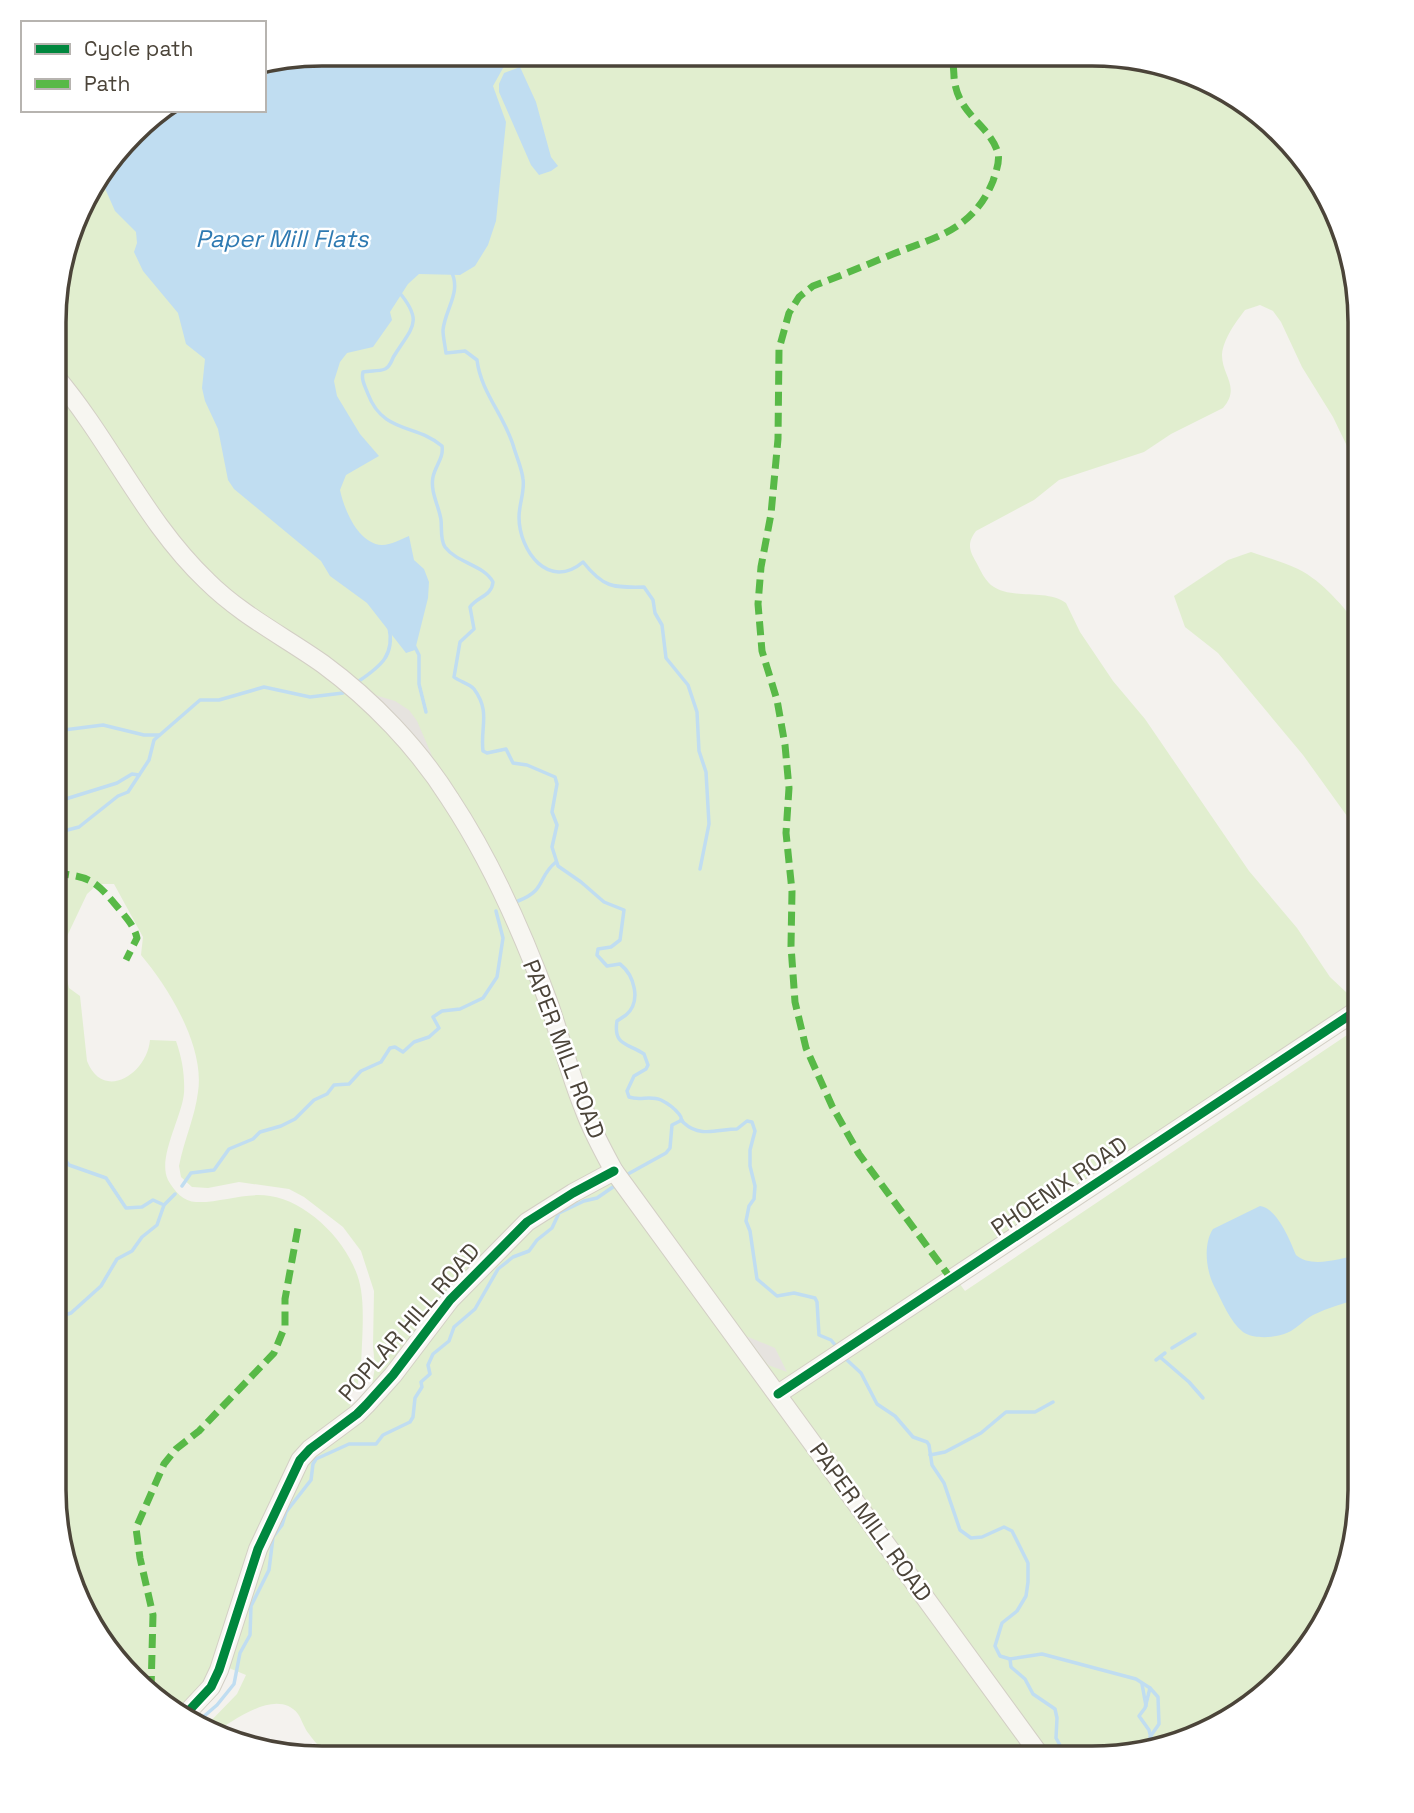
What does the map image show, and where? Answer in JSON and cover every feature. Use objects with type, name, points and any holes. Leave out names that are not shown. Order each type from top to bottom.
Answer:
[{"type":"main road","name":"PAPER MILL ROAD","points":[[66,390],[158,525],[192,567],[229,600],[324,665],[360,695],[421,760],[449,796],[489,868],[529,953],[583,1109],[614,1171],[1033,1746]]},
{"type":"main road","name":"PHOENIX ROAD","points":[[778,1394],[1348,1016]]},
{"type":"main road","name":"POPLAR HILL ROAD","points":[[190,1709],[211,1687],[219,1670],[258,1549],[300,1461],[310,1449],[366,1405],[393,1375],[450,1300],[527,1222],[614,1171]]},
{"type":"green space","points":[[1091,66],[1158,75],[1205,93],[1234,110],[1260,130],[1295,167],[1321,209],[1334,240],[1343,273],[1347,306],[1348,448],[1333,417],[1302,367],[1281,322],[1273,311],[1260,305],[1245,310],[1225,343],[1222,355],[1231,388],[1223,408],[1171,434],[1144,452],[1059,480],[1034,500],[976,531],[970,543],[984,577],[999,590],[1048,596],[1066,603],[1080,632],[1113,681],[1145,719],[1249,871],[1297,928],[1330,977],[1348,992],[1348,1007],[951,1272],[965,1291],[1348,1034],[1347,1507],[1343,1540],[1334,1573],[1321,1604],[1304,1633],[1284,1659],[1260,1683],[1219,1712],[1158,1738],[1108,1746],[320,1746],[298,1714],[279,1704],[255,1709],[224,1727],[211,1721],[237,1694],[246,1675],[229,1668],[197,1713],[167,1694],[130,1659],[110,1633],[93,1604],[75,1557],[66,1490],[66,976],[69,988],[80,996],[87,1061],[94,1073],[103,1080],[123,1079],[133,1072],[147,1052],[150,1040],[176,1041],[183,1067],[184,1093],[168,1149],[165,1171],[173,1188],[183,1198],[196,1202],[261,1195],[285,1200],[301,1207],[329,1230],[350,1259],[361,1290],[363,1321],[361,1375],[358,1387],[350,1394],[351,1412],[370,1397],[375,1367],[374,1291],[361,1251],[343,1227],[304,1197],[289,1189],[239,1182],[208,1188],[192,1187],[181,1177],[179,1166],[198,1092],[196,1056],[183,1019],[163,984],[141,955],[143,937],[114,884],[98,884],[87,894],[66,938],[66,323],[75,256],[93,209],[110,180],[130,154],[177,112],[266,112],[266,108],[310,67]]},
{"type":"green space","points":[[1251,552],[1298,569],[1332,595],[1348,613],[1348,817],[1303,755],[1218,653],[1185,627],[1174,596],[1228,560]]},
{"type":"shaded area","points":[[375,695],[395,701],[409,710],[417,721],[433,758]]},
{"type":"shaded area","points":[[746,1336],[775,1348],[787,1372],[768,1365]]},
{"type":"water","name":"Paper Mill Flats","points":[[323,66],[505,66],[493,86],[506,122],[496,221],[488,245],[475,266],[460,275],[419,274],[408,284],[390,312],[392,320],[373,347],[347,353],[340,362],[334,381],[337,396],[360,434],[379,456],[346,475],[340,490],[349,515],[359,532],[373,543],[385,545],[409,536],[414,560],[424,569],[429,582],[428,598],[415,650],[406,653],[367,603],[330,576],[321,561],[234,489],[228,480],[218,429],[202,388],[205,359],[186,344],[178,313],[143,271],[134,252],[136,232],[115,211],[105,188],[119,167],[154,130],[177,112],[266,112],[266,73]]},
{"type":"water","points":[[520,67],[536,102],[551,157],[558,166],[539,175],[531,165],[499,92],[504,73]]},
{"type":"water","points":[[1260,1206],[1266,1208],[1277,1218],[1296,1255],[1318,1262],[1348,1257],[1348,1302],[1313,1315],[1291,1331],[1280,1335],[1248,1335],[1234,1323],[1211,1280],[1207,1257],[1208,1242],[1213,1229]]},
{"type":"waterway","points":[[451,271],[455,286],[444,322],[446,353],[465,351],[477,360],[483,383],[510,436],[523,479],[520,530],[530,554],[538,563],[559,572],[570,570],[583,562],[603,581],[616,586],[644,587],[653,600],[655,613],[662,625],[666,658],[688,685],[697,712],[699,751],[706,772],[709,824],[700,869]]},
{"type":"waterway","points":[[399,292],[411,311],[413,324],[389,366],[382,370],[363,372],[363,380],[374,407],[382,416],[442,446],[432,483],[441,520],[443,544],[456,557],[489,576],[493,582],[490,590],[470,607],[474,629],[460,642],[454,677],[472,687],[479,697],[484,712],[483,751],[487,753],[506,749],[513,763],[527,765],[555,777],[557,784],[552,812],[557,825],[552,847],[558,866],[604,902],[624,910],[620,940],[611,947],[598,949],[597,955],[607,966],[620,964],[629,975],[634,988],[634,1003],[626,1015],[617,1021],[617,1035],[623,1043],[644,1054],[648,1065],[634,1076],[627,1091],[629,1097],[661,1100],[671,1106],[684,1123],[696,1130],[710,1132],[737,1129],[747,1121],[752,1122],[755,1131],[750,1150],[750,1166],[755,1186],[754,1199],[749,1206],[746,1221],[757,1279],[777,1296],[794,1293],[815,1298],[819,1335],[831,1340],[836,1346]]},
{"type":"waterway","points":[[359,681],[380,665],[388,652],[389,627]]},
{"type":"waterway","points":[[414,645],[419,655],[419,684],[426,712]]},
{"type":"waterway","points":[[66,830],[79,827],[118,796],[128,792],[149,760],[154,740],[200,700],[219,700],[264,687],[310,697],[343,693]]},
{"type":"waterway","points":[[66,730],[103,725],[144,735],[159,735]]},
{"type":"waterway","points":[[66,799],[117,783],[132,774],[139,775]]},
{"type":"waterway","points":[[518,901],[538,888],[556,862]]},
{"type":"waterway","points":[[182,1186],[191,1173],[214,1170],[229,1149],[253,1139],[260,1132],[295,1119],[314,1100],[327,1094],[334,1085],[349,1084],[361,1071],[381,1062],[390,1048],[395,1047],[403,1052],[414,1042],[429,1037],[439,1028],[433,1017],[442,1011],[460,1009],[483,998],[497,977],[503,938],[496,911]]},
{"type":"waterway","points":[[628,1174],[666,1153],[670,1148],[672,1125],[682,1120]]},
{"type":"waterway","points":[[66,1161],[69,1165],[106,1178],[126,1208],[142,1207],[153,1200],[164,1205]]},
{"type":"waterway","points":[[203,1717],[234,1684],[240,1653],[250,1635],[251,1606],[269,1570],[273,1537],[282,1525],[286,1512],[311,1480],[316,1459],[349,1444],[376,1444],[383,1435],[410,1422],[415,1398],[422,1387],[421,1382],[430,1374],[428,1365],[433,1354],[449,1341],[454,1327],[475,1309],[498,1269],[513,1257],[529,1251],[537,1240],[552,1228],[559,1213],[597,1198],[613,1187]]},
{"type":"waterway","points":[[66,1315],[101,1286],[117,1259],[132,1251],[142,1237],[157,1225],[164,1205],[175,1194]]},
{"type":"waterway","points":[[1172,1348],[1195,1334]]},
{"type":"waterway","points":[[1156,1360],[1165,1353]]},
{"type":"waterway","points":[[1160,1357],[1203,1398]]},
{"type":"waterway","points":[[847,1360],[861,1373],[877,1404],[895,1416],[913,1437],[929,1445],[932,1465],[944,1483],[960,1530],[971,1538],[982,1537],[1004,1527],[1012,1531],[1028,1563],[1028,1582],[1026,1596],[1017,1611],[1002,1623],[995,1646],[1000,1656],[1010,1659],[1042,1654],[1136,1679],[1158,1697],[1159,1724],[1150,1737]]},
{"type":"waterway","points":[[930,1455],[945,1452],[981,1433],[1006,1412],[1035,1412],[1053,1402]]},
{"type":"waterway","points":[[1010,1659],[1011,1667],[1025,1679],[1033,1694],[1055,1709],[1056,1738],[1060,1746]]},
{"type":"waterway","points":[[1142,1684],[1146,1706]]},
{"type":"waterway","points":[[1150,1688],[1145,1708],[1139,1716],[1149,1730],[1152,1740]]},
{"type":"marked path","points":[[952,1280],[859,1154],[832,1106],[806,1048],[795,1002],[791,946],[792,891],[786,833],[789,788],[785,745],[777,700],[762,651],[758,604],[778,439],[779,349],[789,313],[799,297],[813,286],[952,229],[975,211],[993,181],[998,162],[997,150],[961,100],[956,90],[953,66]]},
{"type":"marked path","points":[[66,875],[86,879],[99,887],[132,927],[137,938],[126,960]]},
{"type":"marked path","points":[[151,1680],[153,1615],[136,1528],[164,1464],[274,1353],[285,1326],[285,1299],[299,1222]]},
{"type":"cycle path","points":[[778,1394],[1348,1016]]},
{"type":"cycle path","points":[[190,1709],[211,1687],[219,1670],[258,1549],[300,1460],[366,1405],[393,1375],[450,1300],[527,1222],[614,1171]]}]
